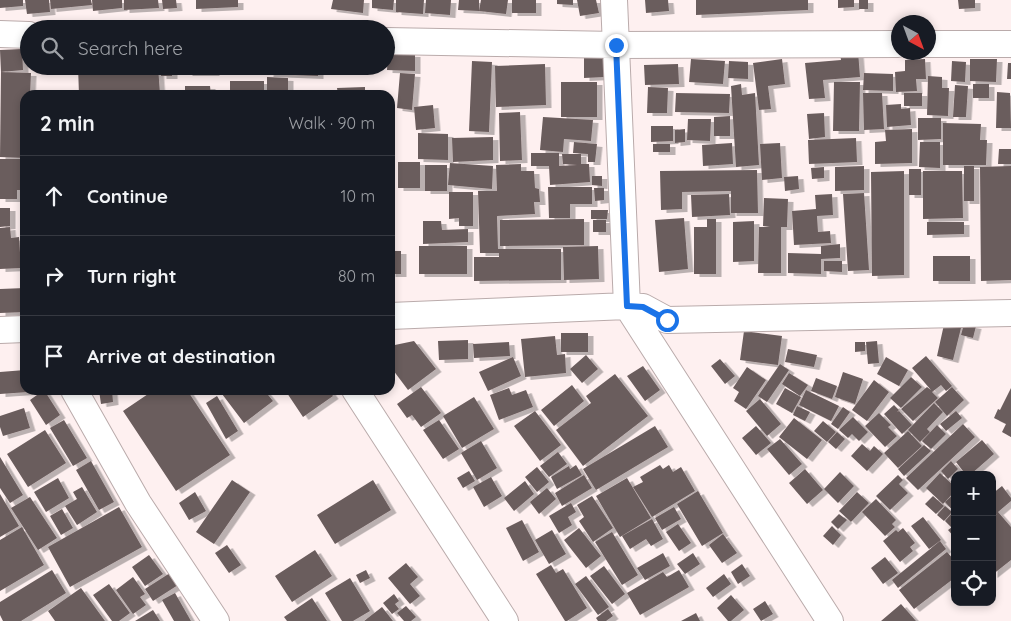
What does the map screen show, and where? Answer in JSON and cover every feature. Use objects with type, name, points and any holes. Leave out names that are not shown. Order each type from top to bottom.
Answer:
[{"type":"street","points":[[614,0],[627,306],[830,621]]},
{"type":"street","points":[[0,34],[20,34]]},
{"type":"street","points":[[395,41],[616,45],[891,44]]},
{"type":"street","points":[[936,44],[1011,44]]},
{"type":"street","points":[[395,316],[627,306],[643,307],[667,320],[1011,313]]},
{"type":"street","points":[[0,330],[20,329]]},
{"type":"street","points":[[77,395],[138,503],[216,621]]},
{"type":"street","points":[[358,395],[505,621]]},
{"type":"building","points":[[0,0],[23,0],[23,6],[0,8]]},
{"type":"building","points":[[25,0],[49,0],[50,12],[27,14]]},
{"type":"building","points":[[50,0],[91,0],[92,5],[51,9]]},
{"type":"building","points":[[92,0],[122,0],[122,8],[93,11]]},
{"type":"building","points":[[124,0],[158,0],[159,8],[124,10]]},
{"type":"building","points":[[162,0],[176,0],[177,8],[163,9]]},
{"type":"building","points":[[196,0],[238,0],[238,7],[196,9]]},
{"type":"building","points":[[333,0],[364,0],[363,13],[331,9]]},
{"type":"building","points":[[372,0],[394,0],[393,10],[372,8]]},
{"type":"building","points":[[396,0],[424,0],[423,14],[396,12]]},
{"type":"building","points":[[426,0],[451,0],[450,15],[425,13]]},
{"type":"building","points":[[459,0],[479,0],[479,11],[458,10]]},
{"type":"building","points":[[481,0],[508,0],[506,14],[479,11]]},
{"type":"building","points":[[512,0],[536,0],[536,13],[512,13]]},
{"type":"building","points":[[557,0],[573,0],[573,5],[557,4]]},
{"type":"building","points":[[577,0],[596,0],[599,13],[580,16]]},
{"type":"building","points":[[645,0],[668,0],[669,11],[646,13]]},
{"type":"building","points":[[696,0],[808,0],[808,10],[696,15]]},
{"type":"building","points":[[838,0],[854,0],[854,7],[838,8]]},
{"type":"building","points":[[859,0],[868,0],[868,9],[859,9]]},
{"type":"building","points":[[958,0],[975,0],[975,8],[959,9]]},
{"type":"building","points":[[20,49],[20,70],[1,72],[0,50]]},
{"type":"building","points":[[858,51],[860,77],[823,80],[825,98],[809,99],[805,63],[841,60],[840,53]]},
{"type":"building","points":[[395,53],[415,54],[415,71],[395,70]]},
{"type":"building","points":[[604,57],[605,77],[584,78],[584,58]]},
{"type":"building","points":[[691,59],[725,61],[723,84],[689,82]]},
{"type":"building","points":[[782,59],[785,84],[768,86],[771,109],[759,110],[753,63]]},
{"type":"building","points":[[970,59],[997,59],[996,82],[970,81]]},
{"type":"building","points":[[905,60],[925,60],[926,79],[916,79],[917,91],[896,92],[895,72],[905,71]]},
{"type":"building","points":[[472,61],[492,62],[489,132],[469,131]]},
{"type":"building","points":[[729,61],[748,62],[748,79],[728,78]]},
{"type":"building","points":[[952,61],[966,62],[965,82],[951,81]]},
{"type":"building","points":[[1008,63],[1011,63],[1011,79],[1007,79]]},
{"type":"building","points":[[545,64],[546,105],[496,107],[495,66]]},
{"type":"building","points":[[678,64],[679,84],[645,85],[644,65]]},
{"type":"building","points":[[1,72],[31,75],[30,90],[20,90],[20,158],[0,157]]},
{"type":"building","points":[[400,73],[415,74],[412,110],[397,108]]},
{"type":"building","points":[[864,73],[893,74],[893,91],[863,90]]},
{"type":"building","points":[[78,75],[159,75],[160,90],[79,90]]},
{"type":"building","points":[[928,76],[942,77],[942,88],[949,88],[948,116],[927,115]]},
{"type":"building","points":[[267,77],[288,78],[288,90],[267,90]]},
{"type":"building","points":[[230,81],[264,81],[264,90],[230,90]]},
{"type":"building","points":[[561,82],[597,82],[597,117],[561,117]]},
{"type":"building","points":[[834,82],[860,82],[859,131],[833,131]]},
{"type":"building","points":[[741,84],[742,95],[755,93],[759,165],[736,167],[731,86]]},
{"type":"building","points":[[973,84],[989,84],[989,98],[973,98]]},
{"type":"building","points":[[955,85],[968,86],[966,117],[953,117]]},
{"type":"building","points":[[185,86],[210,86],[210,90],[185,90]]},
{"type":"building","points":[[365,87],[365,90],[337,90],[337,88]]},
{"type":"building","points":[[648,87],[668,88],[667,113],[647,113]]},
{"type":"building","points":[[997,92],[1010,93],[1011,128],[996,128]]},
{"type":"building","points":[[676,93],[730,94],[729,113],[675,112]]},
{"type":"building","points":[[863,93],[882,93],[884,129],[864,130]]},
{"type":"building","points":[[904,93],[922,93],[922,106],[904,106]]},
{"type":"building","points":[[901,104],[901,109],[910,108],[911,125],[887,127],[886,105]]},
{"type":"building","points":[[433,105],[435,128],[416,130],[414,107]]},
{"type":"building","points":[[520,112],[522,160],[500,161],[499,113]]},
{"type":"building","points":[[824,113],[825,137],[809,139],[807,114]]},
{"type":"building","points":[[730,116],[730,136],[714,136],[714,117]]},
{"type":"building","points":[[543,117],[593,120],[591,141],[564,139],[563,152],[540,150]]},
{"type":"building","points":[[918,118],[941,118],[941,139],[918,140]]},
{"type":"building","points":[[688,119],[711,119],[710,141],[687,140]]},
{"type":"building","points":[[943,123],[981,124],[980,140],[987,140],[986,165],[943,165]]},
{"type":"building","points":[[651,126],[673,126],[673,141],[651,142]]},
{"type":"building","points":[[685,129],[685,142],[675,143],[675,130]]},
{"type":"building","points":[[912,129],[912,163],[875,164],[875,142],[886,141],[885,130]]},
{"type":"building","points":[[418,133],[448,134],[448,160],[418,159]]},
{"type":"building","points":[[493,137],[493,160],[453,162],[452,138]]},
{"type":"building","points":[[856,138],[857,162],[809,164],[808,140]]},
{"type":"building","points":[[574,142],[597,144],[595,162],[588,162],[588,154],[573,153]]},
{"type":"building","points":[[920,142],[940,142],[940,168],[919,167]]},
{"type":"building","points":[[732,143],[733,164],[703,166],[702,145]]},
{"type":"building","points":[[780,143],[782,178],[762,180],[760,144]]},
{"type":"building","points":[[653,144],[670,144],[670,152],[653,152]]},
{"type":"building","points":[[999,149],[1011,149],[1011,164],[998,164]]},
{"type":"building","points":[[531,153],[559,153],[559,166],[577,165],[563,164],[562,154],[581,154],[581,164],[589,164],[590,182],[550,185],[549,166],[531,166]]},
{"type":"building","points":[[0,159],[20,159],[20,190],[17,190],[17,199],[0,199]]},
{"type":"building","points":[[398,162],[420,162],[420,188],[398,188]]},
{"type":"building","points":[[450,163],[493,166],[492,189],[448,185]]},
{"type":"building","points":[[521,164],[521,171],[534,171],[535,188],[539,189],[540,202],[534,202],[535,214],[497,216],[498,249],[561,249],[561,280],[474,281],[474,257],[499,257],[499,253],[480,253],[478,191],[497,191],[496,165]]},
{"type":"building","points":[[425,165],[447,165],[447,191],[425,191]]},
{"type":"building","points":[[864,166],[864,190],[835,191],[835,167]]},
{"type":"building","points":[[964,166],[974,166],[974,201],[964,201]]},
{"type":"building","points":[[1011,166],[1011,280],[981,281],[980,167]]},
{"type":"building","points":[[824,167],[824,178],[812,179],[811,168]]},
{"type":"building","points":[[909,169],[921,169],[921,195],[909,195]]},
{"type":"building","points":[[757,170],[758,213],[731,213],[731,191],[682,192],[682,209],[661,210],[660,171]]},
{"type":"building","points":[[904,171],[904,275],[872,276],[871,172]]},
{"type":"building","points":[[923,171],[962,171],[963,218],[923,219]]},
{"type":"building","points":[[592,176],[602,176],[602,186],[592,185]]},
{"type":"building","points":[[798,176],[799,189],[785,191],[784,177]]},
{"type":"building","points":[[548,187],[592,187],[592,204],[570,204],[570,218],[549,218]]},
{"type":"building","points":[[594,188],[604,188],[604,200],[595,201]]},
{"type":"building","points":[[449,192],[473,192],[473,226],[459,226],[459,218],[449,219]]},
{"type":"building","points":[[864,193],[869,270],[848,271],[843,194]]},
{"type":"building","points":[[729,194],[730,215],[692,217],[691,195]]},
{"type":"building","points":[[832,194],[833,215],[817,216],[818,232],[830,231],[831,243],[794,245],[792,211],[816,209],[815,195]]},
{"type":"building","points":[[764,198],[788,199],[787,227],[781,227],[781,273],[758,273],[759,227],[770,227],[763,226]]},
{"type":"building","points":[[0,208],[10,208],[10,226],[0,227]]},
{"type":"building","points":[[591,210],[608,210],[607,219],[591,219]]},
{"type":"building","points":[[684,218],[688,269],[659,272],[655,220]]},
{"type":"building","points":[[584,219],[584,245],[500,246],[500,220]]},
{"type":"building","points":[[707,219],[716,219],[716,274],[694,274],[694,227],[707,227]]},
{"type":"building","points":[[593,220],[606,220],[606,232],[593,232]]},
{"type":"building","points":[[423,221],[441,221],[442,230],[468,229],[468,242],[423,244]]},
{"type":"building","points":[[754,221],[754,261],[733,262],[733,222]]},
{"type":"building","points":[[927,222],[964,222],[964,234],[927,235]]},
{"type":"building","points":[[10,227],[11,238],[19,237],[20,268],[0,269],[0,228]]},
{"type":"building","points":[[840,244],[840,258],[821,259],[821,274],[788,273],[788,253],[821,254],[821,246]]},
{"type":"building","points":[[419,246],[467,246],[467,274],[419,274]]},
{"type":"building","points":[[598,246],[599,279],[564,280],[563,247]]},
{"type":"building","points":[[395,251],[401,251],[401,274],[395,274]]},
{"type":"building","points":[[933,256],[970,256],[970,281],[933,281]]},
{"type":"building","points":[[824,261],[842,261],[842,272],[824,271]]},
{"type":"building","points":[[20,288],[20,312],[0,313],[0,289]]},
{"type":"building","points":[[945,320],[962,324],[953,360],[937,356]]},
{"type":"building","points":[[964,324],[976,326],[973,338],[961,335]]},
{"type":"building","points":[[744,331],[782,336],[778,365],[740,360]]},
{"type":"building","points":[[561,333],[588,333],[588,352],[561,352]]},
{"type":"building","points":[[555,336],[557,355],[565,354],[566,373],[525,377],[521,339]]},
{"type":"building","points":[[468,340],[468,359],[439,360],[438,341]]},
{"type":"building","points":[[414,341],[436,369],[408,390],[395,373],[395,345]]},
{"type":"building","points":[[877,341],[879,363],[868,364],[866,342]]},
{"type":"building","points":[[509,342],[510,356],[474,358],[473,344]]},
{"type":"building","points":[[855,342],[865,342],[865,351],[855,352]]},
{"type":"building","points":[[788,349],[817,355],[814,367],[785,362]]},
{"type":"building","points":[[586,355],[598,369],[582,383],[570,369]]},
{"type":"building","points":[[926,356],[952,386],[946,391],[941,385],[932,392],[938,398],[913,421],[901,409],[927,387],[931,390],[912,368]]},
{"type":"building","points":[[513,357],[521,376],[488,391],[479,372]]},
{"type":"building","points":[[886,357],[908,370],[899,386],[877,374]]},
{"type":"building","points":[[720,359],[735,376],[725,384],[711,366]]},
{"type":"building","points":[[780,364],[789,370],[767,402],[758,396]]},
{"type":"building","points":[[643,366],[660,390],[645,401],[627,376]]},
{"type":"building","points":[[747,367],[766,380],[746,409],[734,401],[739,392],[733,388]]},
{"type":"building","points":[[20,370],[20,393],[0,394],[0,372]]},
{"type":"building","points":[[843,372],[863,379],[855,404],[835,397]]},
{"type":"building","points":[[789,373],[808,385],[800,396],[782,384]]},
{"type":"building","points":[[615,374],[648,416],[583,466],[556,430],[591,403],[586,396]]},
{"type":"building","points":[[911,377],[922,387],[901,408],[890,398]]},
{"type":"building","points":[[816,378],[837,386],[832,399],[811,391]]},
{"type":"building","points":[[874,380],[889,392],[867,421],[852,410]]},
{"type":"building","points":[[572,385],[584,401],[554,426],[541,410]]},
{"type":"building","points":[[421,387],[441,413],[421,427],[412,415],[407,418],[397,404]]},
{"type":"building","points":[[952,387],[964,400],[947,416],[935,402]]},
{"type":"building","points":[[509,388],[512,395],[526,390],[533,407],[499,420],[490,395]]},
{"type":"building","points":[[785,388],[801,397],[792,413],[776,404]]},
{"type":"building","points":[[1011,388],[1011,437],[1002,432],[1006,424],[994,418]]},
{"type":"building","points":[[806,390],[839,406],[831,421],[799,405]]},
{"type":"building","points":[[37,395],[47,395],[60,415],[46,425],[30,400]]},
{"type":"building","points":[[100,395],[112,395],[113,402],[101,404]]},
{"type":"building","points":[[147,395],[190,395],[230,455],[176,491],[123,411]]},
{"type":"building","points":[[223,395],[268,395],[273,401],[244,423]]},
{"type":"building","points":[[288,395],[332,395],[333,396],[303,417]]},
{"type":"building","points":[[217,396],[238,431],[226,439],[206,403]]},
{"type":"building","points":[[474,397],[494,429],[462,448],[443,416]]},
{"type":"building","points":[[760,399],[781,424],[767,436],[746,411]]},
{"type":"building","points":[[934,403],[943,412],[927,429],[930,432],[920,442],[908,430]]},
{"type":"building","points":[[894,405],[899,410],[897,412],[899,411],[912,425],[902,434],[884,414]]},
{"type":"building","points":[[797,406],[810,412],[805,421],[793,415]]},
{"type":"building","points":[[843,407],[850,412],[838,429],[831,424]]},
{"type":"building","points":[[24,408],[30,428],[3,436],[0,427],[0,416]]},
{"type":"building","points":[[535,411],[561,445],[540,461],[514,426]]},
{"type":"building","points":[[956,411],[962,418],[946,431],[940,424]]},
{"type":"building","points":[[879,413],[891,425],[888,427],[897,436],[885,447],[865,426]]},
{"type":"building","points":[[853,417],[868,432],[859,441],[852,434],[848,438],[839,430]]},
{"type":"building","points":[[794,418],[822,440],[807,459],[779,437]]},
{"type":"building","points":[[64,420],[87,458],[73,466],[50,428]]},
{"type":"building","points":[[439,420],[459,449],[443,459],[423,430]]},
{"type":"building","points":[[823,421],[836,432],[827,442],[814,431]]},
{"type":"building","points":[[963,424],[975,437],[918,490],[906,478]]},
{"type":"building","points":[[937,425],[946,434],[931,449],[922,441]]},
{"type":"building","points":[[655,426],[668,447],[596,490],[583,469]]},
{"type":"building","points":[[756,426],[771,443],[756,455],[742,438]]},
{"type":"building","points":[[45,430],[66,463],[28,487],[7,454]]},
{"type":"building","points":[[908,431],[922,446],[898,468],[884,453]]},
{"type":"building","points":[[837,432],[845,439],[836,449],[828,442]]},
{"type":"building","points":[[780,439],[802,464],[789,475],[767,449]]},
{"type":"building","points":[[982,440],[994,454],[975,471],[963,471],[956,462]]},
{"type":"building","points":[[481,441],[497,468],[477,480],[461,453]]},
{"type":"building","points":[[862,444],[870,451],[874,446],[883,454],[867,471],[851,456]]},
{"type":"building","points":[[924,445],[931,451],[904,476],[898,469]]},
{"type":"building","points":[[558,452],[567,464],[549,477],[540,466]]},
{"type":"building","points":[[0,457],[23,495],[10,503],[0,488]]},
{"type":"building","points":[[91,461],[114,502],[99,510],[76,470]]},
{"type":"building","points":[[951,461],[958,469],[951,471],[951,476],[948,479],[941,471]]},
{"type":"building","points":[[576,465],[582,475],[557,489],[551,477],[569,466],[570,469]]},
{"type":"building","points":[[660,465],[663,469],[669,465],[673,472],[681,467],[695,491],[652,517],[633,487],[643,482],[640,477]]},
{"type":"building","points":[[537,467],[549,482],[537,492],[525,477]]},
{"type":"building","points":[[805,469],[823,490],[807,504],[789,483]]},
{"type":"building","points":[[469,471],[475,481],[463,488],[457,478]]},
{"type":"building","points":[[840,472],[854,486],[838,503],[824,489]]},
{"type":"building","points":[[940,473],[951,483],[951,495],[943,504],[926,488]]},
{"type":"building","points":[[584,475],[592,488],[562,506],[555,493]]},
{"type":"building","points":[[898,475],[903,480],[899,484],[908,493],[890,510],[876,496]]},
{"type":"building","points":[[491,477],[502,496],[484,507],[473,487]]},
{"type":"building","points":[[58,478],[69,498],[46,512],[34,492]]},
{"type":"building","points":[[627,478],[651,518],[620,537],[596,496]]},
{"type":"building","points":[[232,480],[250,492],[214,544],[196,532]]},
{"type":"building","points":[[373,480],[391,510],[335,544],[317,515]]},
{"type":"building","points":[[525,481],[534,494],[514,511],[504,498]]},
{"type":"building","points":[[1002,486],[1011,498],[1011,501],[998,512],[1011,527],[1011,560],[996,572],[997,514],[996,491]]},
{"type":"building","points":[[82,487],[97,512],[77,525],[65,506],[77,499],[73,492]]},
{"type":"building","points":[[547,488],[556,499],[539,514],[530,502]]},
{"type":"building","points":[[698,491],[723,533],[702,546],[677,504]]},
{"type":"building","points":[[195,492],[206,511],[189,520],[179,503]]},
{"type":"building","points":[[857,492],[869,503],[851,522],[839,511]]},
{"type":"building","points":[[0,494],[19,526],[0,537]]},
{"type":"building","points":[[592,496],[613,528],[593,542],[579,521],[584,517],[577,505]]},
{"type":"building","points":[[933,496],[944,506],[936,514],[925,504]]},
{"type":"building","points":[[30,497],[57,538],[38,550],[11,508]]},
{"type":"building","points":[[951,497],[951,509],[945,502]]},
{"type":"building","points":[[876,499],[896,520],[892,524],[895,527],[885,536],[862,512]]},
{"type":"building","points":[[571,503],[576,512],[568,517],[572,525],[559,533],[549,516]]},
{"type":"building","points":[[945,506],[951,511],[944,521],[937,515]]},
{"type":"building","points":[[119,507],[142,547],[70,587],[48,547]]},
{"type":"building","points":[[674,507],[681,519],[662,530],[655,518]]},
{"type":"building","points":[[62,509],[73,528],[61,535],[50,516]]},
{"type":"building","points":[[839,514],[847,520],[838,529],[831,522]]},
{"type":"building","points":[[951,514],[951,527],[945,521]]},
{"type":"building","points":[[923,517],[941,540],[929,549],[911,526]]},
{"type":"building","points":[[652,519],[663,539],[651,546],[646,539],[630,549],[622,536]]},
{"type":"building","points":[[522,520],[539,552],[523,561],[506,528]]},
{"type":"building","points":[[678,524],[691,543],[679,551],[666,532]]},
{"type":"building","points":[[832,526],[841,535],[833,545],[823,536]]},
{"type":"building","points":[[22,527],[44,565],[0,591],[0,540]]},
{"type":"building","points":[[579,528],[601,556],[586,568],[564,540]]},
{"type":"building","points":[[903,528],[915,543],[910,547],[913,551],[900,562],[883,541],[896,530],[898,532]]},
{"type":"building","points":[[552,530],[566,554],[549,564],[535,540]]},
{"type":"building","points":[[612,532],[638,575],[622,585],[595,542]]},
{"type":"building","points":[[723,534],[737,553],[722,563],[709,545]]},
{"type":"building","points":[[940,541],[946,549],[898,588],[892,580]]},
{"type":"building","points":[[227,545],[241,565],[229,573],[215,553]]},
{"type":"building","points":[[315,550],[332,576],[292,602],[275,576]]},
{"type":"building","points":[[947,552],[951,556],[951,581],[914,609],[899,590]]},
{"type":"building","points":[[663,553],[670,566],[645,580],[637,568]]},
{"type":"building","points":[[693,553],[700,564],[685,574],[677,564]]},
{"type":"building","points":[[149,555],[163,574],[145,586],[132,567]]},
{"type":"building","points":[[885,557],[898,573],[883,584],[871,568]]},
{"type":"building","points":[[406,563],[418,577],[410,584],[420,596],[410,604],[388,578]]},
{"type":"building","points":[[742,564],[750,576],[738,584],[731,572]]},
{"type":"building","points":[[551,565],[556,573],[563,569],[587,608],[567,621],[565,621],[536,574]]},
{"type":"building","points":[[604,566],[625,594],[612,604],[590,576]]},
{"type":"building","points":[[52,570],[66,593],[21,621],[3,621],[0,615],[0,602]]},
{"type":"building","points":[[366,570],[370,578],[360,583],[356,575]]},
{"type":"building","points":[[679,570],[689,587],[640,615],[627,593],[663,572],[667,577]]},
{"type":"building","points":[[170,573],[178,585],[153,601],[145,589]]},
{"type":"building","points":[[724,574],[731,584],[713,597],[706,588]]},
{"type":"building","points":[[586,576],[609,607],[598,615],[575,584]]},
{"type":"building","points":[[133,577],[145,594],[140,597],[146,605],[133,614],[116,590]]},
{"type":"building","points":[[350,578],[370,611],[353,621],[342,621],[325,593]]},
{"type":"building","points":[[109,584],[130,613],[119,621],[112,621],[93,595]]},
{"type":"building","points":[[81,588],[105,621],[55,621],[48,611]]},
{"type":"building","points":[[175,593],[191,621],[174,621],[162,600]]},
{"type":"building","points":[[394,594],[399,601],[395,604],[399,609],[392,614],[383,603]]},
{"type":"building","points":[[731,595],[744,610],[731,621],[728,621],[717,608]]},
{"type":"building","points":[[312,598],[327,621],[287,621],[284,617]]},
{"type":"building","points":[[765,601],[773,614],[761,621],[753,609]]},
{"type":"building","points":[[901,604],[916,621],[881,621]]},
{"type":"building","points":[[406,606],[416,617],[411,621],[404,621],[397,613]]},
{"type":"building","points":[[382,607],[393,621],[364,621]]},
{"type":"building","points":[[608,609],[613,616],[606,621],[598,621],[596,618]]},
{"type":"building","points":[[153,610],[160,621],[135,621]]},
{"type":"building","points":[[696,613],[700,621],[681,621]]},
{"type":"route","points":[[616,45],[627,306],[643,307],[667,320]]}]
